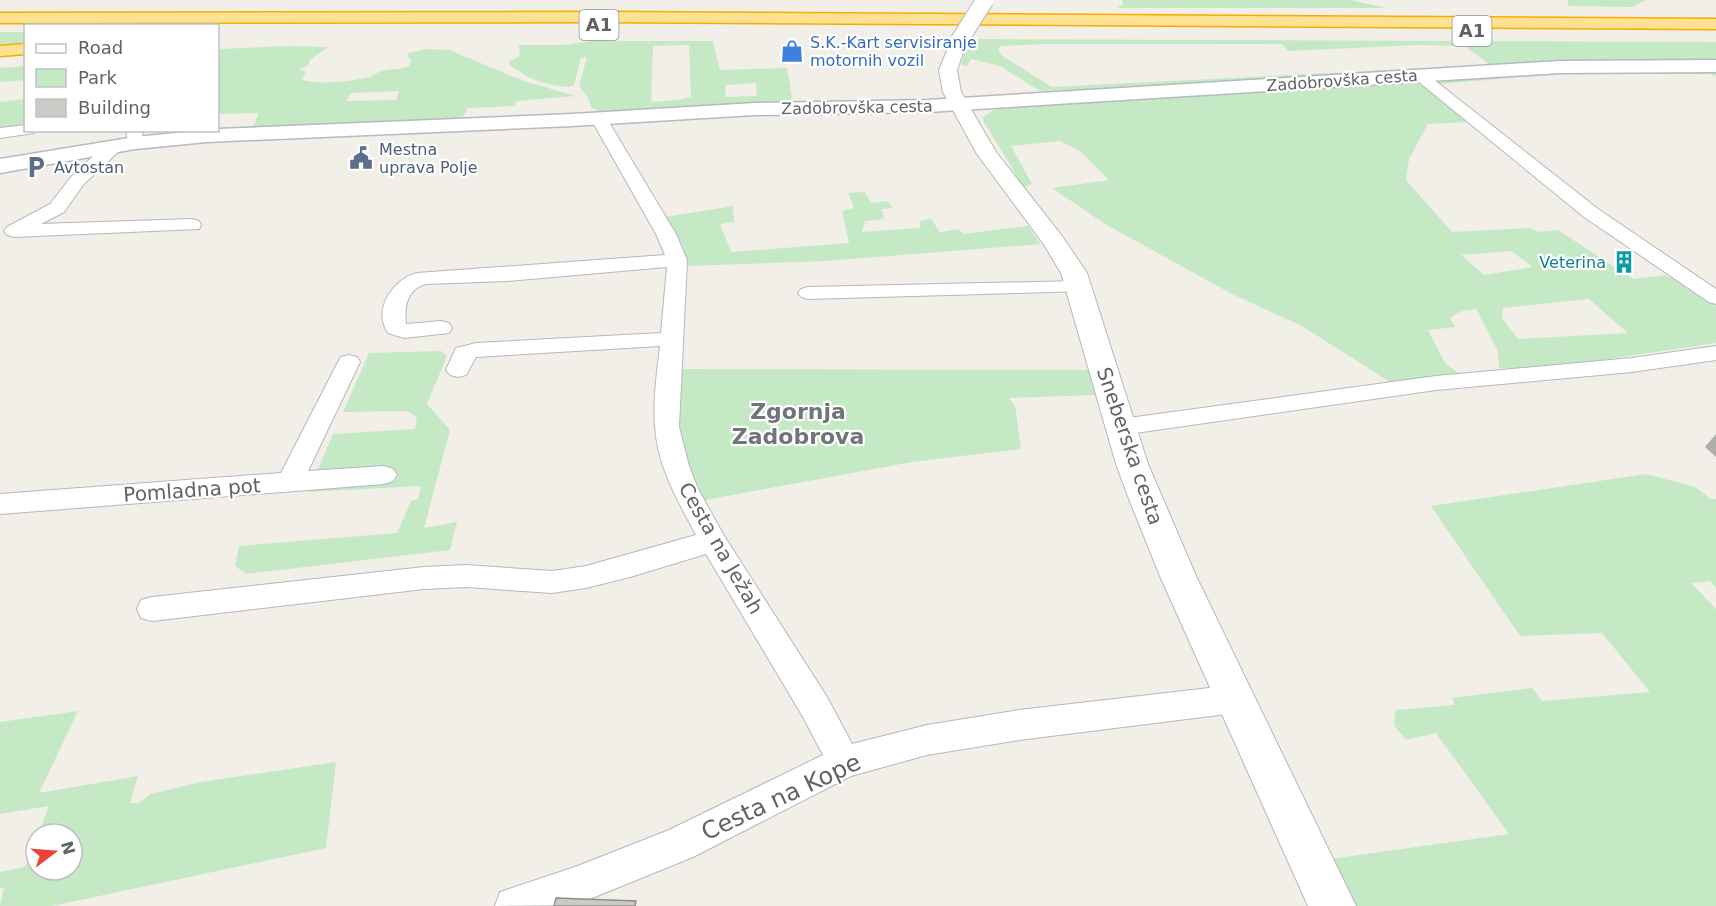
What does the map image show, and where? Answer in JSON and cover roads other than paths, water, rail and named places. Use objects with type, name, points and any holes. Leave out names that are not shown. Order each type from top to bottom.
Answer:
[{"type":"highway","points":[[0,10],[110,12],[171,17]]},
{"type":"highway","name":"A1","points":[[0,18],[636,17],[1716,24]]},
{"type":"highway","points":[[219,34],[378,30],[428,25]]},
{"type":"highway","points":[[0,26],[24,26]]},
{"type":"highway","name":"A1","points":[[219,26],[1716,33]]},
{"type":"highway","points":[[0,51],[24,49]]},
{"type":"main road","name":"Zadobrovška cesta","points":[[0,166],[113,147],[135,137],[248,134],[755,109],[862,109],[1560,67],[1716,66]]},
{"type":"street","name":"Sneberska cesta","points":[[985,0],[958,41],[949,61],[950,87],[998,169],[1063,253],[1080,287],[1132,464],[1160,534],[1332,906]]},
{"type":"street","points":[[1419,75],[1591,213],[1716,298]]},
{"type":"street","name":"Cesta na Ježah","points":[[599,118],[655,213],[673,248],[676,260],[667,388],[667,427],[676,466],[685,489],[713,542],[815,707],[844,762]]},
{"type":"street","points":[[0,133],[24,130]]},
{"type":"street","points":[[7,235],[57,208],[77,181],[113,147]]},
{"type":"street","points":[[7,235],[192,225]]},
{"type":"street","points":[[441,328],[404,331],[396,328],[394,322],[396,309],[400,293],[407,283],[429,278],[511,274],[676,260]]},
{"type":"street","points":[[808,293],[1080,287]]},
{"type":"street","points":[[459,370],[465,353],[476,350],[672,339]]},
{"type":"street","points":[[1121,427],[1436,383],[1632,365],[1716,353]]},
{"type":"street","points":[[290,482],[349,362]]},
{"type":"street","name":"Pomladna pot","points":[[0,504],[384,475]]},
{"type":"street","points":[[152,609],[424,578],[465,576],[552,582],[586,577],[713,542]]},
{"type":"street","name":"Cesta na Kope","points":[[514,906],[575,886],[680,844],[844,762],[927,740],[1053,721],[1235,699]]},
{"type":"place","name":"S.K.-Kart servisiranje motornih vozil","points":[[792,51]]},
{"type":"place","name":"Mestna uprava Polje","points":[[361,158]]},
{"type":"place","name":"Avtostan","points":[[36,167]]},
{"type":"place","name":"Veterina","points":[[1624,262]]},
{"type":"district","name":"Zgornja Zadobrova","points":[[798,424]]}]
